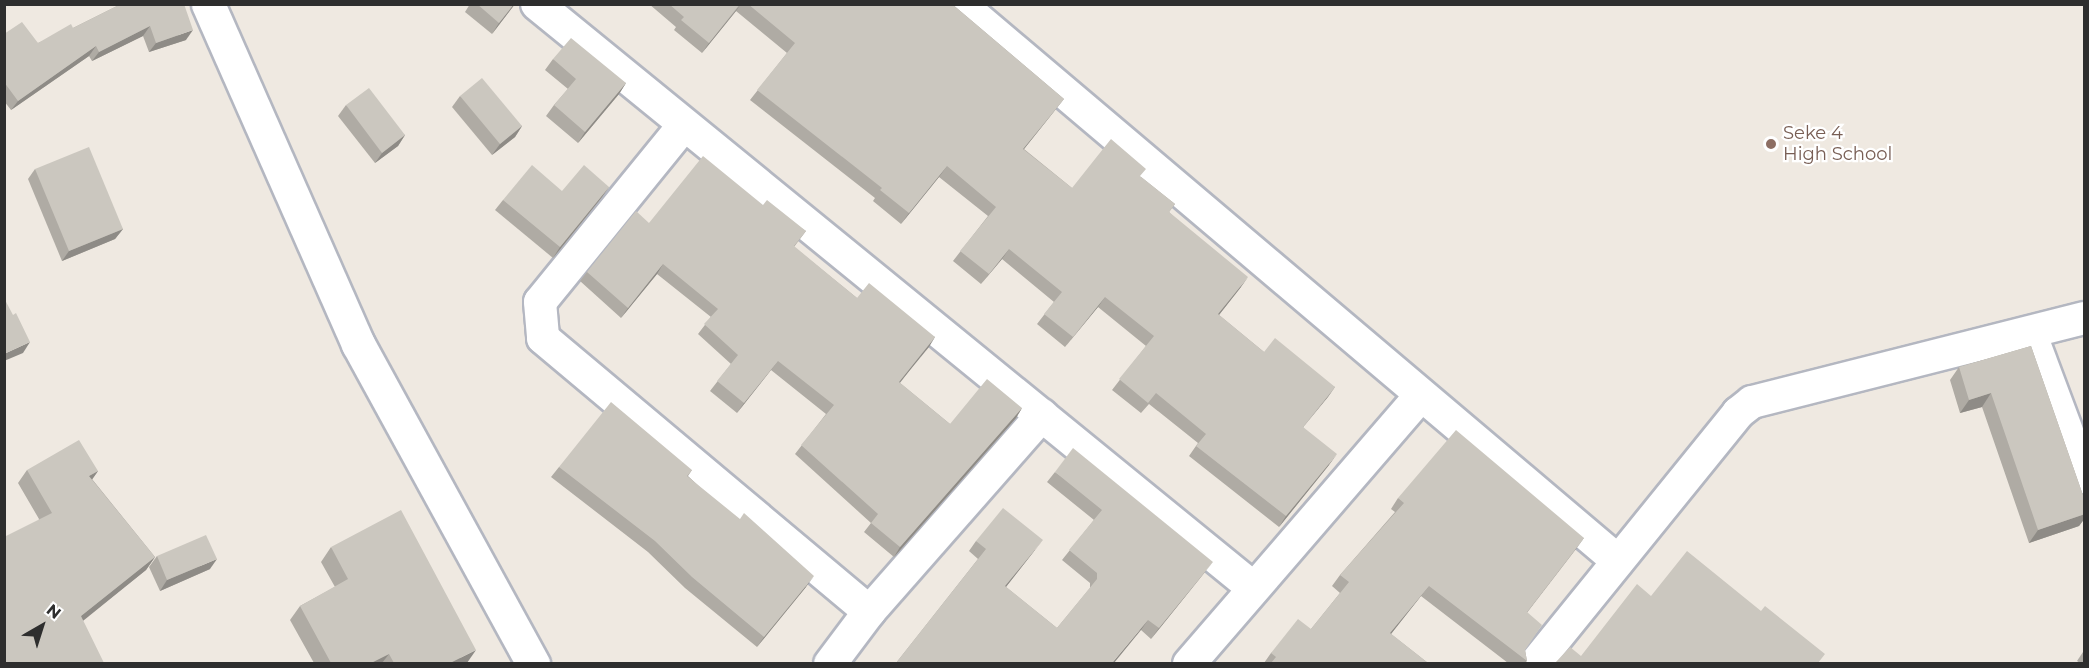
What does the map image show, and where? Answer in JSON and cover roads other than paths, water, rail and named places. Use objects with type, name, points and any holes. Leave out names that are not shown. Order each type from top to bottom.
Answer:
[{"type":"street","points":[[208,4],[358,344],[533,663]]},
{"type":"street","points":[[537,4],[1252,587]]},
{"type":"street","points":[[960,4],[1420,396],[1618,561]]},
{"type":"street","points":[[684,125],[540,302],[543,338],[869,612]]},
{"type":"street","points":[[1535,663],[1738,413],[1752,402],[1770,395],[2031,335],[2085,318]]},
{"type":"street","points":[[2031,335],[2085,477]]},
{"type":"street","points":[[1189,663],[1252,587],[1420,396]]},
{"type":"street","points":[[830,663],[869,612],[1042,415]]},
{"type":"place","name":"Seke 4 High School","points":[[1771,144]]}]
